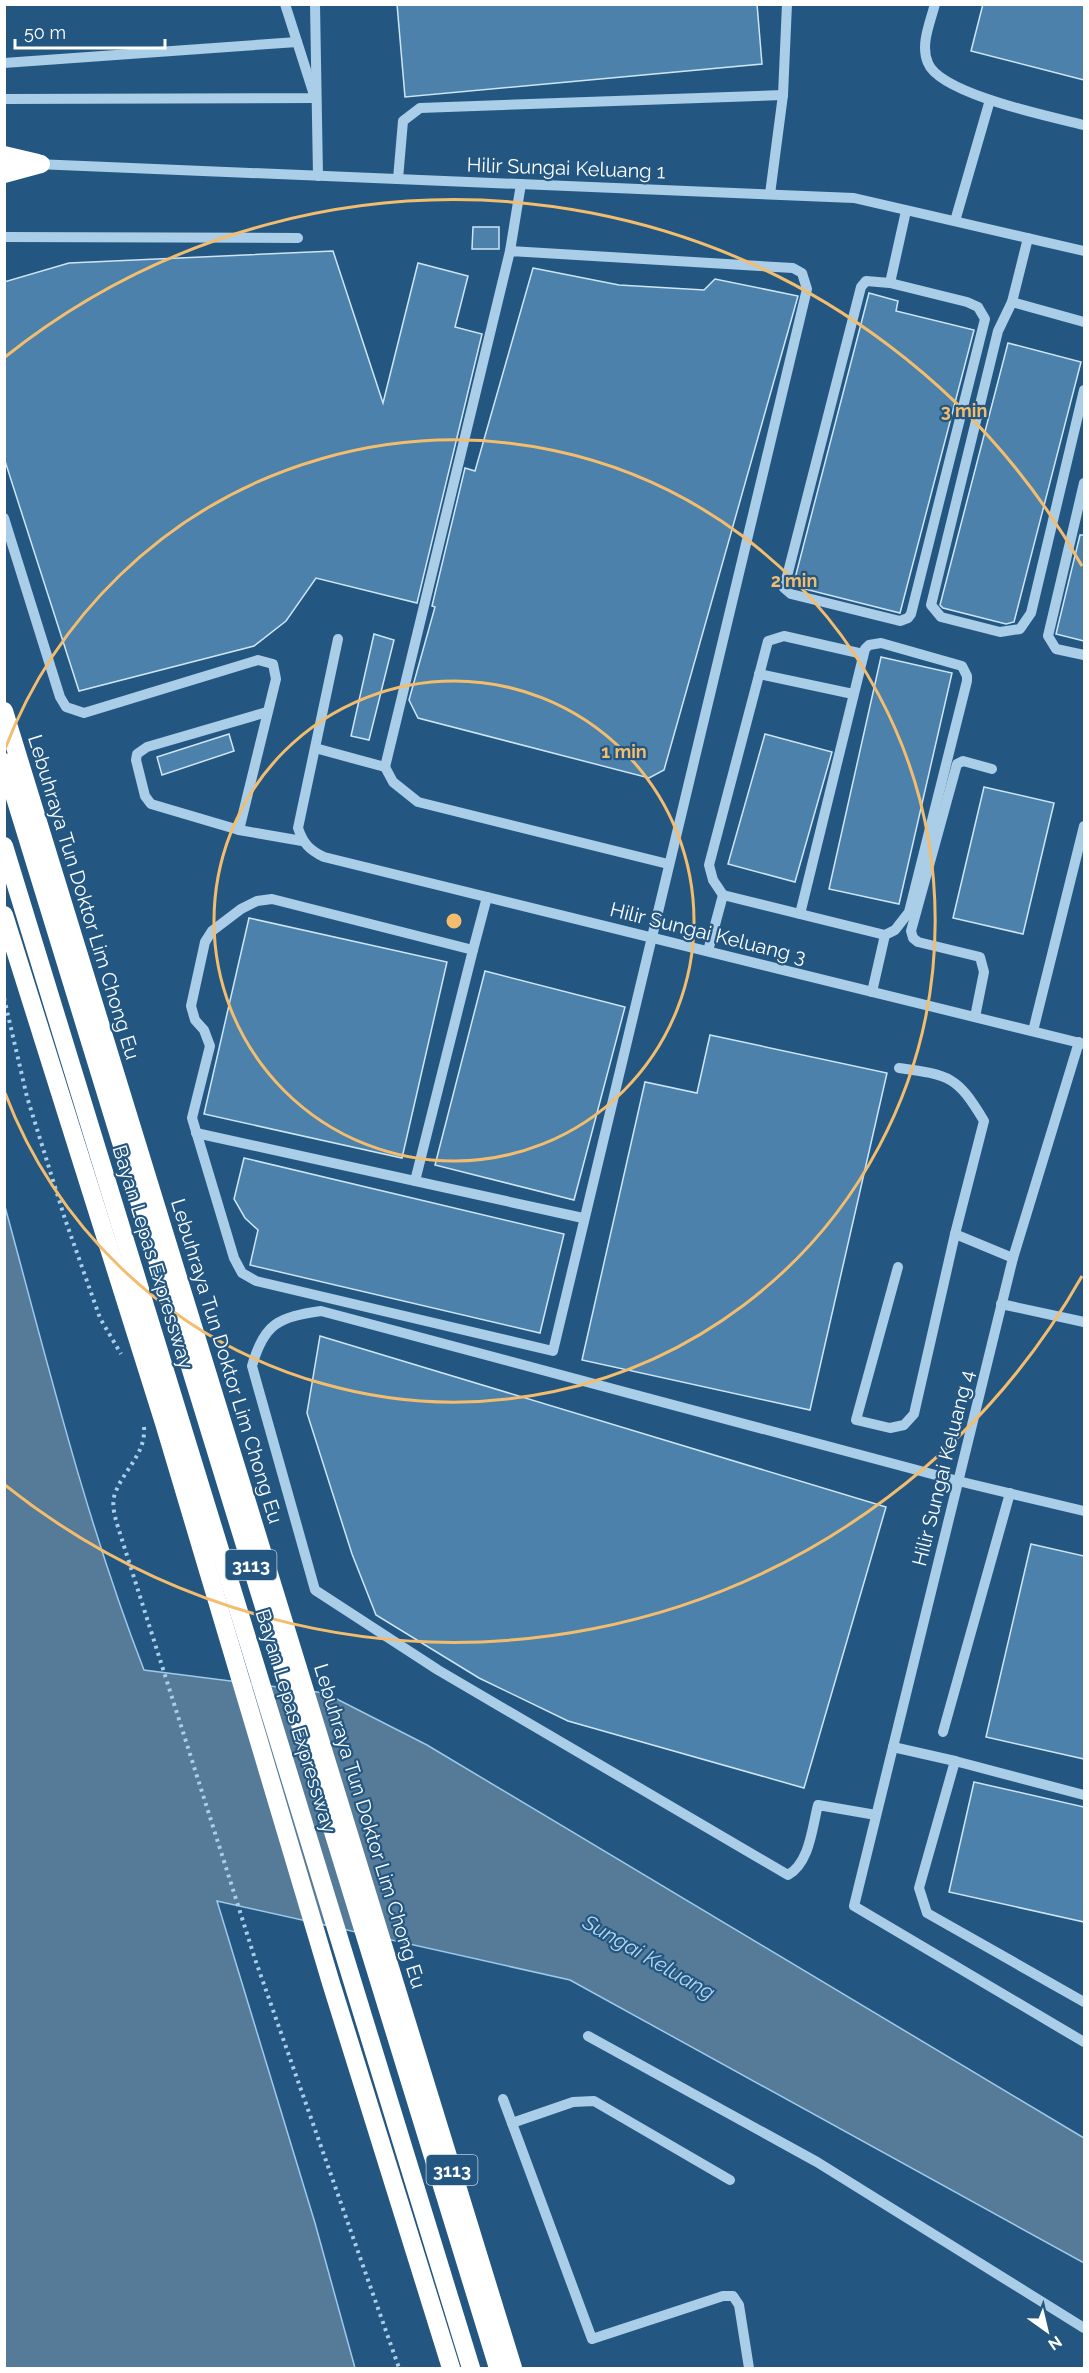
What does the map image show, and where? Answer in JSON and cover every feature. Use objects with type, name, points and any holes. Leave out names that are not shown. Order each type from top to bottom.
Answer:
[{"type":"highway","points":[[4,155],[40,164]]},
{"type":"highway","points":[[4,174],[40,164]]},
{"type":"highway","name":"Lebuhraya Tun Doktor Lim Chong Eu","points":[[4,711],[513,2368]]},
{"type":"highway","name":"Bayan Lepas Expressway","points":[[4,762],[498,2368]]},
{"type":"highway","name":"Bayan Lepas Expressway","points":[[4,846],[471,2368]]},
{"type":"highway","name":"3113","points":[[4,915],[192,1518],[331,1983],[451,2368]]},
{"type":"street","points":[[285,4],[315,98]]},
{"type":"street","points":[[315,4],[318,176]]},
{"type":"street","points":[[770,194],[783,95],[787,4]]},
{"type":"street","points":[[935,4],[924,49],[928,65],[939,79],[990,100],[1084,125]]},
{"type":"street","points":[[4,63],[297,42]]},
{"type":"street","points":[[398,179],[403,121],[420,108],[783,95]]},
{"type":"street","points":[[4,99],[315,98]]},
{"type":"street","points":[[954,221],[990,100]]},
{"type":"street","name":"Hilir Sungai Keluang 1","points":[[4,162],[854,198],[1084,251]]},
{"type":"street","name":"Hilir Sungai Keluang 1","points":[[4,167],[40,164]]},
{"type":"street","points":[[384,767],[510,251],[521,184]]},
{"type":"street","points":[[890,283],[906,211]]},
{"type":"street","points":[[4,237],[298,238]]},
{"type":"street","points":[[1028,238],[1012,302],[998,331],[931,606],[941,617],[1000,632],[1020,629],[1031,613],[1084,390]]},
{"type":"street","points":[[473,950],[272,899],[257,901],[241,909],[212,931],[205,942],[192,999],[193,1014],[204,1030],[210,1046],[192,1118],[234,1258],[242,1273],[256,1281],[553,1351],[650,937],[807,289],[802,273],[793,268],[510,251]]},
{"type":"street","points":[[866,280],[890,283],[968,302],[978,307],[985,319],[911,614],[909,618],[900,621],[791,594],[784,588],[861,287],[866,280]]},
{"type":"street","points":[[1012,302],[1084,322]]},
{"type":"street","points":[[1084,483],[1048,636],[1056,649],[1084,655]]},
{"type":"street","points":[[4,518],[60,697],[66,707],[84,712],[266,660],[273,664],[276,671],[239,830]]},
{"type":"street","points":[[800,914],[863,654],[870,645],[881,644],[956,663],[962,666],[968,676],[909,912],[895,930],[885,935],[723,895],[713,880],[710,865],[768,641],[778,636],[863,654]]},
{"type":"street","points":[[267,712],[147,747],[137,754],[136,760],[145,796],[151,804],[239,830],[302,841],[298,828],[338,639]]},
{"type":"street","points":[[759,674],[853,694]]},
{"type":"street","points":[[315,748],[384,767],[393,782],[418,802],[668,864]]},
{"type":"street","points":[[975,1017],[984,972],[980,957],[918,942],[913,938],[911,931],[957,764],[963,761],[992,769]]},
{"type":"street","points":[[1033,1031],[1084,826]]},
{"type":"street","name":"Hilir Sungai Keluang 3","points":[[302,841],[311,851],[324,857],[1082,1043]]},
{"type":"street","points":[[708,951],[723,895]]},
{"type":"street","points":[[415,1181],[488,897]]},
{"type":"street","points":[[872,992],[885,935]]},
{"type":"street","name":"Hilir Sungai Keluang 4","points":[[1082,1043],[1013,1258],[854,1906],[1084,2042]]},
{"type":"street","points":[[898,1267],[856,1420],[891,1428],[904,1425],[914,1413],[955,1234],[984,1121],[968,1094],[942,1074],[899,1068]]},
{"type":"street","points":[[196,1133],[583,1218]]},
{"type":"street","points":[[955,1234],[1013,1258]]},
{"type":"street","points":[[1001,1304],[1084,1322]]},
{"type":"street","points":[[876,1815],[818,1805],[804,1858],[798,1869],[788,1875],[438,1670],[315,1590],[252,1366],[259,1342],[270,1328],[293,1315],[321,1311],[958,1481],[1084,1511]]},
{"type":"street","points":[[943,1732],[1010,1493]]},
{"type":"street","points":[[893,1747],[1084,1795]]},
{"type":"street","points":[[956,1761],[919,1888],[927,1913],[1084,2002]]},
{"type":"street","points":[[588,2036],[817,2162],[1084,2328]]},
{"type":"street","points":[[503,2098],[592,2339],[723,2296],[733,2296],[739,2305],[749,2368]]},
{"type":"street","points":[[512,2123],[573,2102],[594,2100],[730,2181]]},
{"type":"path","points":[[4,998],[27,1097],[65,1219],[100,1318],[123,1357]]},
{"type":"path","points":[[142,1421],[144,1430],[141,1449],[115,1492],[113,1506],[117,1524],[255,1959],[399,2368]]},
{"type":"water","name":"Sungai Keluang","points":[[4,1203],[85,1497],[144,1670],[325,1693],[427,1745],[1084,2138],[1084,2263],[570,1980],[217,1901],[315,2223],[355,2368],[5,2368]]},
{"type":"building","points":[[397,4],[757,4],[762,64],[405,97]]},
{"type":"building","points":[[983,4],[1084,4],[1084,80],[971,51]]},
{"type":"building","points":[[473,227],[499,227],[499,249],[472,249]]},
{"type":"building","points":[[333,251],[383,403],[418,263],[468,276],[455,327],[482,334],[417,603],[316,578],[286,621],[254,646],[79,691],[4,458],[4,282],[69,263]]},
{"type":"building","points":[[533,268],[619,285],[704,290],[715,279],[798,296],[664,770],[649,778],[418,718],[409,700],[435,607],[432,606],[465,468],[475,471]]},
{"type":"building","points":[[869,293],[898,301],[896,311],[974,330],[900,613],[793,586]]},
{"type":"building","points":[[1008,343],[1081,362],[1014,622],[1006,624],[943,608],[940,605]]},
{"type":"building","points":[[1080,535],[1084,535],[1084,641],[1056,634]]},
{"type":"building","points":[[374,634],[394,640],[369,740],[351,736]]},
{"type":"building","points":[[881,657],[952,673],[899,904],[829,889]]},
{"type":"building","points":[[229,734],[234,751],[162,775],[157,757]]},
{"type":"building","points":[[765,734],[832,752],[795,882],[728,864]]},
{"type":"building","points":[[984,787],[1054,803],[1023,934],[953,918]]},
{"type":"building","points":[[249,918],[447,962],[402,1158],[204,1114]]},
{"type":"building","points":[[485,971],[625,1007],[574,1200],[435,1165]]},
{"type":"building","points":[[710,1035],[887,1073],[810,1410],[582,1360],[645,1082],[697,1093]]},
{"type":"building","points":[[244,1158],[564,1234],[540,1333],[250,1265],[258,1230],[245,1218],[234,1199]]},
{"type":"building","points":[[320,1336],[886,1507],[804,1788],[568,1721],[479,1678],[376,1615],[352,1554],[307,1413]]},
{"type":"building","points":[[1031,1544],[1084,1556],[1084,1759],[986,1737]]},
{"type":"building","points":[[974,1782],[1084,1807],[1084,1922],[949,1892]]}]
